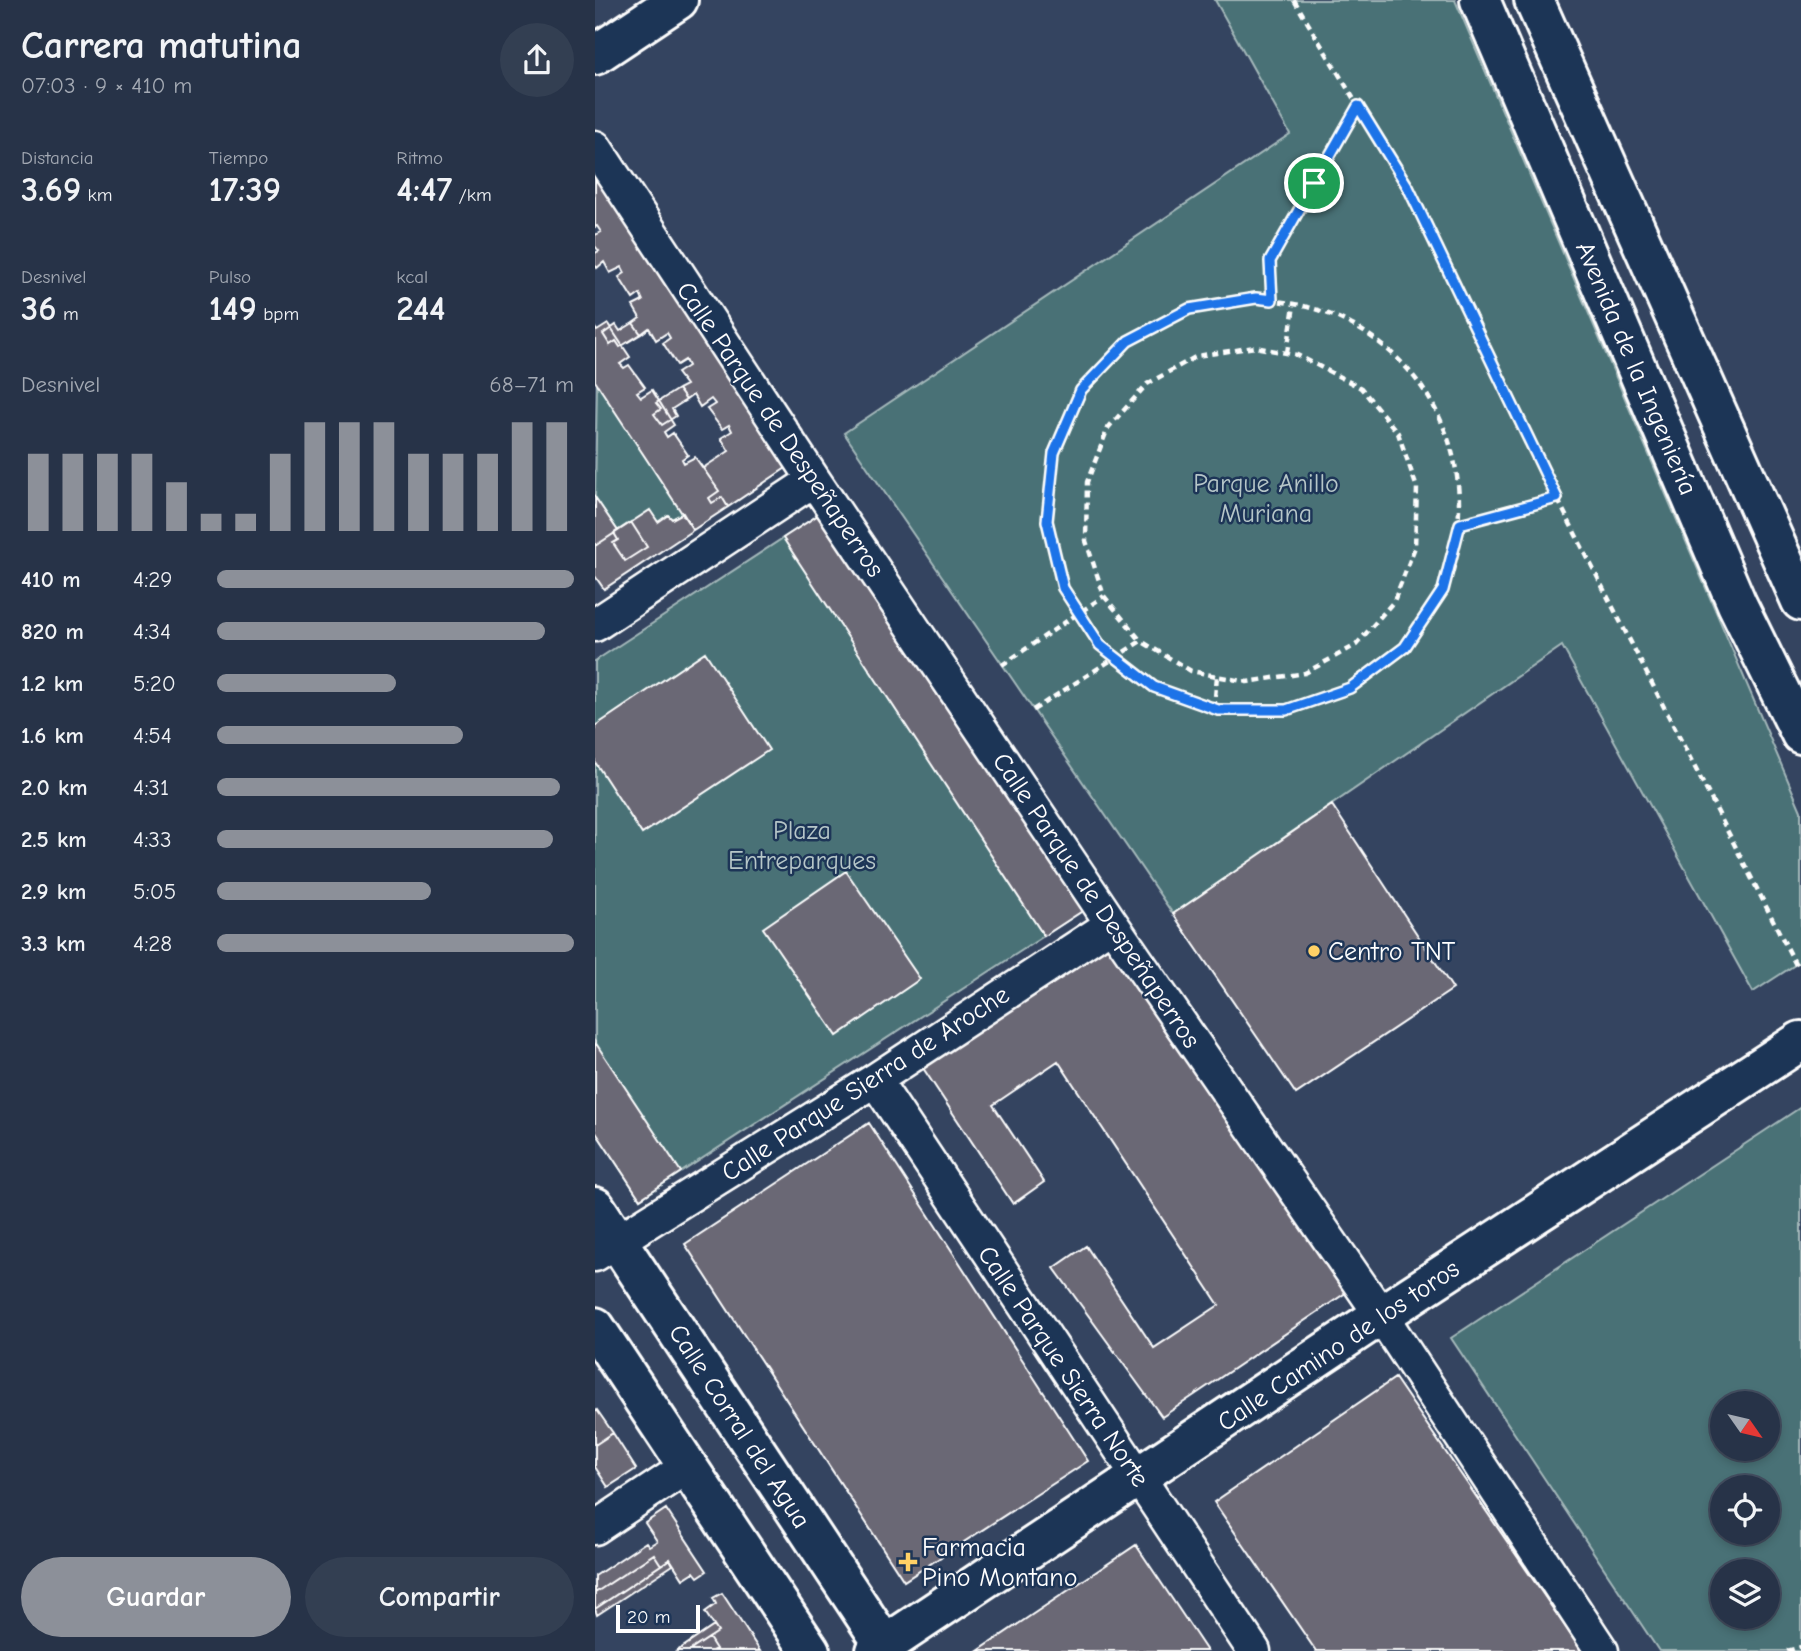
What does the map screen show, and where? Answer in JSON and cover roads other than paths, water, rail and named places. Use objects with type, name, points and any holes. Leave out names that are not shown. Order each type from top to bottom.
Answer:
[{"type":"street","points":[[595,55],[678,0]]},
{"type":"street","name":"Avenida de la Ingeniería","points":[[1480,0],[1737,604],[1801,734]]},
{"type":"street","name":"Avenida de la Ingeniería","points":[[1534,0],[1801,601]]},
{"type":"street","name":"Calle Parque de Despeñaperros","points":[[595,147],[814,480],[1112,924],[1381,1315],[1602,1651]]},
{"type":"street","points":[[595,625],[814,480]]},
{"type":"street","name":"Calle Parque Sierra de Aroche","points":[[606,1247],[875,1080],[1112,924]]},
{"type":"street","name":"Calle Camino de los toros","points":[[883,1649],[1381,1315],[1801,1041]]},
{"type":"street","name":"Calle Parque Sierra Norte","points":[[875,1080],[1254,1651]]},
{"type":"street","name":"Calle Corral del Agua","points":[[595,1207],[606,1247],[883,1649]]},
{"type":"street","points":[[595,1327],[810,1651]]},
{"type":"street","points":[[595,1528],[688,1466]]},
{"type":"place","name":"Centro TNT","points":[[1314,951]]},
{"type":"place","name":"Farmacia Pino Montano","points":[[908,1562]]},
{"type":"park label","name":"Parque Anillo Muriana","points":[[1266,498]]},
{"type":"park label","name":"Plaza Entreparques","points":[[802,845]]}]
